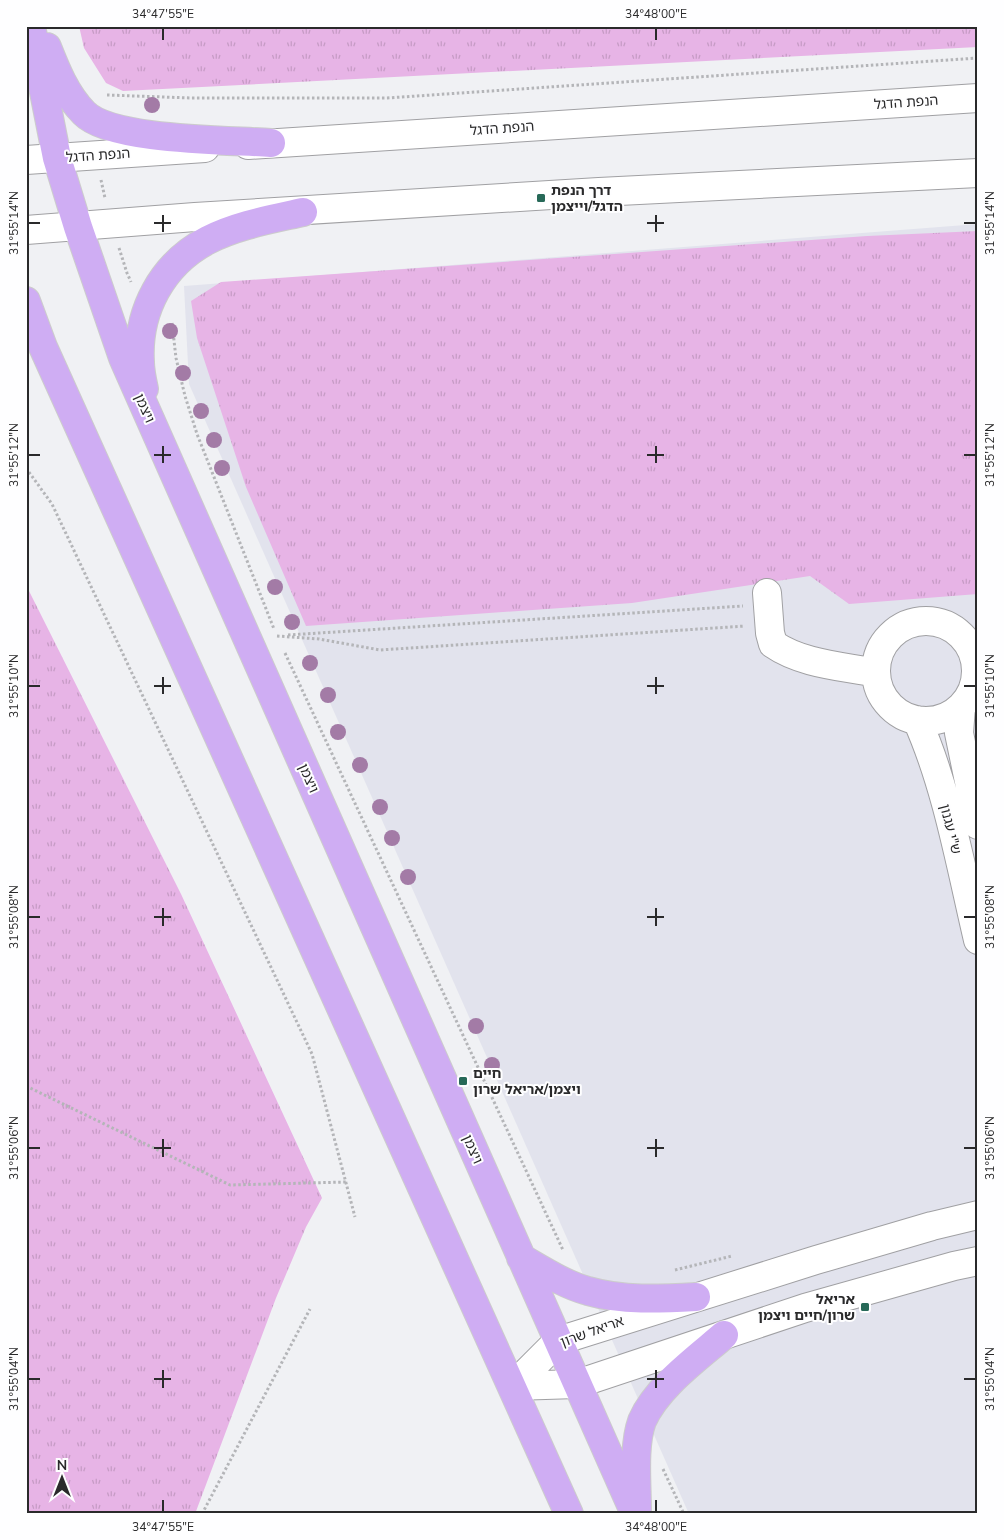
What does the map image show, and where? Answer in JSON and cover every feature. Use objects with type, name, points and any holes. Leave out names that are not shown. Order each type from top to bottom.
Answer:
[{"type":"main road","name":"ויצמן","points":[[31,26],[57,158],[78,228],[123,358],[636,1514]]},
{"type":"main road","points":[[39,26],[58,75],[85,114],[100,123],[120,131],[154,136],[271,143]]},
{"type":"main road","name":"הנפת הדגל","points":[[26,160],[978,98]]},
{"type":"main road","points":[[26,230],[599,192],[978,173]]},
{"type":"main road","points":[[148,415],[140,362],[141,331],[146,309],[157,286],[172,267],[188,252],[209,239],[236,229],[303,212]]},
{"type":"main road","points":[[26,301],[43,347],[569,1514]]},
{"type":"main road","points":[[26,353],[91,453]]},
{"type":"main road","points":[[768,608],[773,644],[784,651],[810,660],[876,673]]},
{"type":"main road","points":[[918,621],[934,621],[969,633],[968,645],[977,667],[969,695],[961,707],[940,718],[917,720],[903,715],[882,696],[877,683],[876,663],[881,648],[890,635],[903,626],[918,621]]},
{"type":"main road","name":"ש\"י עגנון","points":[[961,707],[959,733],[978,825]]},
{"type":"main road","name":"ש\"י עגנון","points":[[917,720],[929,746],[942,791],[978,940]]},
{"type":"main road","points":[[946,1223],[978,1200]]},
{"type":"main road","name":"אריאל שרון","points":[[512,1386],[558,1341],[816,1260],[978,1215]]},
{"type":"main road","points":[[521,1258],[587,1291],[620,1298],[651,1300],[696,1297]]},
{"type":"main road","points":[[512,1386],[577,1384],[805,1308],[978,1261]]},
{"type":"main road","points":[[636,1514],[638,1441],[642,1422],[652,1403],[668,1385],[724,1335]]},
{"type":"path","points":[[101,95],[201,98],[387,98],[978,58]]},
{"type":"path","points":[[95,156],[126,273],[146,309],[172,322],[176,358],[197,434],[277,636],[565,1254]]},
{"type":"path","points":[[26,468],[52,504],[312,1054],[355,1217]]},
{"type":"path","points":[[277,636],[768,608]]},
{"type":"path","points":[[277,636],[319,639],[380,650],[768,608]]},
{"type":"path","points":[[26,1086],[230,1185],[347,1182]]},
{"type":"path","points":[[202,1514],[310,1309]]},
{"type":"path","points":[[662,1466],[684,1514]]},
{"type":"shaded area","points":[[978,224],[978,1514],[689,1514],[189,384],[184,286]]},
{"type":"green space","points":[[79,26],[978,26],[978,47],[123,91],[106,83],[84,48]]},
{"type":"green space","points":[[978,231],[978,594],[849,604],[810,576],[632,603],[306,626],[246,487],[197,338],[191,301],[221,282],[867,236]]},
{"type":"green space","points":[[26,585],[181,894],[322,1198],[306,1227],[276,1298],[195,1514],[26,1514]]},
{"type":"place","name":"דרך הנפת הדגל/וייצמן","points":[[541,198]]},
{"type":"place","name":"חיים ויצמן/אריאל שרון","points":[[463,1081]]},
{"type":"place","name":"אריאל שרון/חיים ויצמן","points":[[865,1307]]}]
